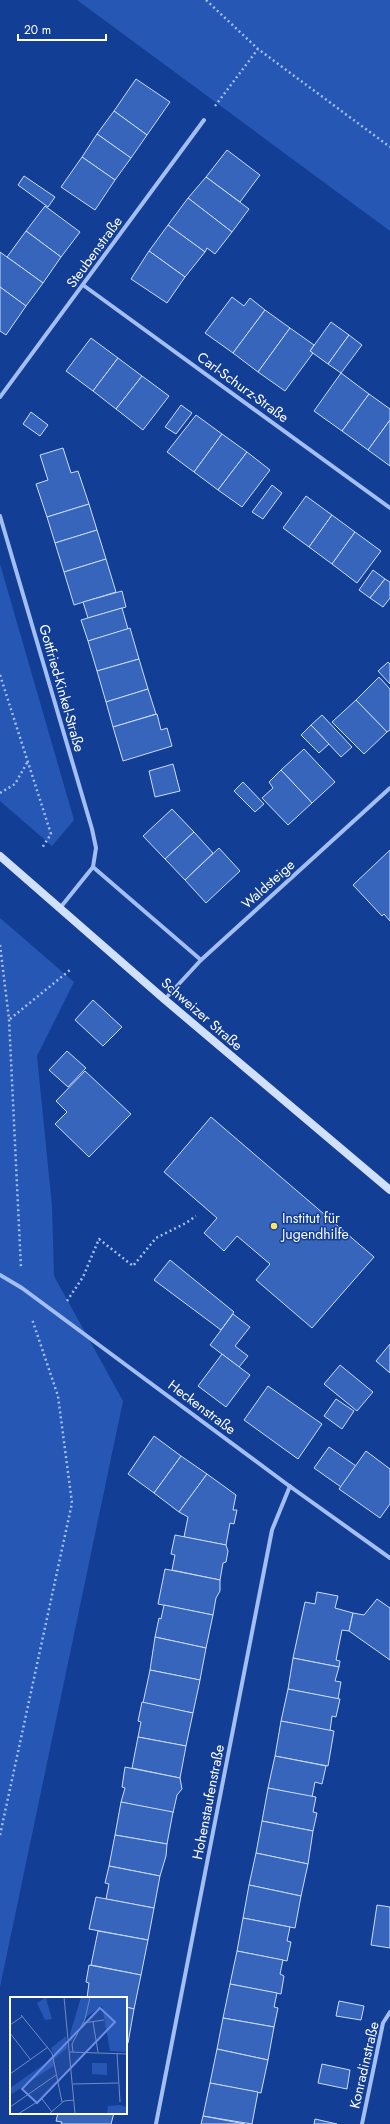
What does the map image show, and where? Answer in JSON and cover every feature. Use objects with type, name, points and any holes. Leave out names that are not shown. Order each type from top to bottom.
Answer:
[{"type":"main road","name":"Schweizer Straße","points":[[0,856],[164,999],[390,1190]]},
{"type":"street","name":"Steubenstraße","points":[[0,397],[204,120]]},
{"type":"street","name":"Carl-Schurz-Straße","points":[[83,285],[390,508]]},
{"type":"street","name":"Gottfried-Kinkel-Straße","points":[[0,516],[92,829],[96,848],[94,867]]},
{"type":"street","name":"Waldsteige","points":[[164,999],[201,960],[390,788]]},
{"type":"street","points":[[60,908],[94,867],[201,960]]},
{"type":"street","name":"Heckenstraße","points":[[0,1276],[22,1288],[390,1558]]},
{"type":"street","name":"Hohenstaufenstraße","points":[[156,2124],[272,1530],[290,1486]]},
{"type":"street","name":"Konradinstraße","points":[[362,2124],[383,2023],[390,2012]]},
{"type":"path","points":[[206,0],[258,50],[390,147]]},
{"type":"path","points":[[204,120],[258,50]]},
{"type":"path","points":[[0,675],[51,834],[42,848]]},
{"type":"path","points":[[0,793],[15,784],[28,761]]},
{"type":"path","points":[[0,945],[9,1019],[22,1288],[58,1396],[72,1503],[0,1835]]},
{"type":"path","points":[[9,1019],[70,970]]},
{"type":"path","points":[[58,1315],[83,1277],[99,1239],[133,1266],[156,1238],[186,1224],[196,1216]]},
{"type":"shaded area","points":[[77,0],[390,0],[390,231]]},
{"type":"shaded area","points":[[0,564],[74,820],[52,846],[0,801]]},
{"type":"shaded area","points":[[0,918],[74,982],[37,1056],[52,1206],[54,1276],[123,1401],[0,1987]]},
{"type":"building","points":[[136,79],[170,102],[147,135],[114,111]]},
{"type":"building","points":[[114,111],[147,135],[131,158],[97,134]]},
{"type":"building","points":[[97,134],[131,158],[115,180],[82,157]]},
{"type":"building","points":[[227,150],[260,175],[240,202],[206,177]]},
{"type":"building","points":[[82,157],[115,180],[95,210],[61,187]]},
{"type":"building","points":[[24,176],[55,197],[48,207],[18,185]]},
{"type":"building","points":[[206,177],[249,209],[232,232],[188,198]]},
{"type":"building","points":[[188,198],[232,232],[215,254],[207,248],[205,252],[168,225]]},
{"type":"building","points":[[45,206],[80,232],[61,257],[26,231]]},
{"type":"building","points":[[168,225],[205,252],[185,277],[149,251]]},
{"type":"building","points":[[26,231],[61,257],[43,283],[7,257]]},
{"type":"building","points":[[149,251],[185,277],[167,303],[131,279]]},
{"type":"building","points":[[0,252],[43,283],[26,306],[0,287]]},
{"type":"building","points":[[0,287],[26,306],[6,335],[0,331]]},
{"type":"building","points":[[232,297],[244,306],[250,298],[265,310],[233,353],[205,333]]},
{"type":"building","points":[[265,310],[290,328],[258,372],[233,353]]},
{"type":"building","points":[[331,322],[349,335],[328,364],[310,351]]},
{"type":"building","points":[[290,328],[314,345],[310,351],[313,353],[285,391],[258,372]]},
{"type":"building","points":[[349,335],[362,345],[341,373],[328,364]]},
{"type":"building","points":[[91,338],[118,358],[93,391],[66,371]]},
{"type":"building","points":[[118,358],[142,376],[116,409],[93,391]]},
{"type":"building","points":[[341,373],[369,394],[342,431],[314,411]]},
{"type":"building","points":[[142,376],[169,396],[143,430],[116,409]]},
{"type":"building","points":[[369,394],[390,409],[390,420],[368,450],[342,431]]},
{"type":"building","points":[[181,405],[192,413],[176,434],[165,427]]},
{"type":"building","points":[[31,412],[48,425],[40,436],[23,424]]},
{"type":"building","points":[[196,415],[222,434],[194,472],[167,452]]},
{"type":"building","points":[[390,420],[390,466],[368,450]]},
{"type":"building","points":[[222,434],[247,452],[218,490],[194,472]]},
{"type":"building","points":[[63,448],[71,473],[78,471],[89,504],[47,517],[36,484],[48,480],[40,455]]},
{"type":"building","points":[[247,452],[270,470],[242,507],[218,490]]},
{"type":"building","points":[[272,485],[282,493],[263,519],[252,512]]},
{"type":"building","points":[[306,496],[332,515],[309,547],[283,528]]},
{"type":"building","points":[[89,504],[97,530],[55,543],[47,517]]},
{"type":"building","points":[[332,515],[355,532],[332,564],[309,547]]},
{"type":"building","points":[[97,530],[106,559],[64,572],[55,543]]},
{"type":"building","points":[[355,532],[381,551],[357,583],[332,564]]},
{"type":"building","points":[[106,559],[116,592],[74,605],[64,572]]},
{"type":"building","points":[[373,570],[385,579],[370,598],[359,590]]},
{"type":"building","points":[[385,579],[390,582],[390,598],[383,607],[370,598]]},
{"type":"building","points":[[122,591],[126,607],[88,618],[83,602]]},
{"type":"building","points":[[122,608],[128,629],[88,641],[81,620]]},
{"type":"building","points":[[130,628],[139,659],[97,671],[88,641]]},
{"type":"building","points":[[139,659],[148,689],[106,702],[97,671]]},
{"type":"building","points":[[388,662],[390,664],[390,684],[378,671]]},
{"type":"building","points":[[379,677],[390,689],[390,730],[387,732],[356,700]]},
{"type":"building","points":[[148,689],[156,714],[113,727],[106,702]]},
{"type":"building","points":[[356,700],[387,732],[364,754],[332,722]]},
{"type":"building","points":[[157,714],[161,730],[167,728],[172,746],[123,761],[113,727]]},
{"type":"building","points":[[322,715],[352,747],[341,757],[311,725]]},
{"type":"building","points":[[311,725],[329,744],[319,753],[301,735]]},
{"type":"building","points":[[304,749],[335,782],[312,803],[281,770]]},
{"type":"building","points":[[173,764],[180,791],[155,797],[149,771]]},
{"type":"building","points":[[281,770],[312,803],[288,825],[262,798],[273,788],[269,782]]},
{"type":"building","points":[[243,782],[264,804],[255,812],[234,791]]},
{"type":"building","points":[[172,809],[194,832],[165,859],[143,836]]},
{"type":"building","points":[[194,832],[213,853],[185,880],[165,859]]},
{"type":"building","points":[[219,848],[240,871],[206,903],[185,880]]},
{"type":"building","points":[[390,850],[390,921],[384,914],[382,916],[353,885]]},
{"type":"building","points":[[93,1000],[122,1027],[103,1046],[75,1020]]},
{"type":"building","points":[[67,1051],[86,1068],[68,1087],[49,1070]]},
{"type":"building","points":[[85,1071],[131,1114],[89,1157],[55,1124],[67,1112],[56,1101]]},
{"type":"building","name":"Institut für Jugendhilfe","points":[[211,1117],[374,1257],[312,1328],[256,1280],[270,1264],[237,1236],[224,1251],[204,1233],[217,1218],[164,1172]]},
{"type":"building","points":[[170,1260],[234,1312],[221,1330],[154,1280]]},
{"type":"building","points":[[233,1314],[250,1327],[235,1346],[248,1356],[239,1367],[210,1345]]},
{"type":"building","points":[[390,1344],[390,1373],[376,1361]]},
{"type":"building","points":[[222,1354],[250,1375],[226,1407],[198,1386]]},
{"type":"building","points":[[340,1365],[373,1392],[357,1411],[324,1384]]},
{"type":"building","points":[[268,1386],[322,1424],[298,1459],[244,1420]]},
{"type":"building","points":[[336,1399],[354,1411],[342,1429],[324,1416]]},
{"type":"building","points":[[154,1436],[181,1456],[154,1493],[128,1474]]},
{"type":"building","points":[[329,1447],[356,1466],[341,1487],[314,1468]]},
{"type":"building","points":[[366,1451],[390,1469],[390,1504],[380,1518],[339,1489]]},
{"type":"building","points":[[181,1456],[207,1474],[179,1512],[154,1493]]},
{"type":"building","points":[[207,1474],[236,1495],[233,1510],[237,1510],[234,1524],[230,1523],[226,1545],[184,1537],[188,1517],[179,1512]]},
{"type":"building","points":[[175,1535],[226,1545],[228,1551],[226,1562],[223,1563],[220,1580],[172,1570],[175,1555],[171,1554]]},
{"type":"building","points":[[165,1569],[220,1580],[220,1591],[216,1598],[213,1615],[158,1604]]},
{"type":"building","points":[[317,1592],[338,1596],[335,1608],[353,1613],[349,1631],[342,1630],[336,1660],[340,1661],[339,1667],[293,1658],[305,1602],[315,1604]]},
{"type":"building","points":[[377,1599],[390,1608],[390,1660],[349,1631],[353,1613],[364,1615]]},
{"type":"building","points":[[164,1605],[213,1615],[206,1648],[155,1637],[159,1618],[161,1619]]},
{"type":"building","points":[[155,1637],[206,1648],[200,1680],[150,1670]]},
{"type":"building","points":[[293,1658],[339,1667],[335,1681],[341,1682],[338,1699],[288,1689]]},
{"type":"building","points":[[150,1670],[200,1680],[193,1713],[143,1703]]},
{"type":"building","points":[[288,1689],[340,1699],[336,1717],[332,1716],[330,1731],[281,1721]]},
{"type":"building","points":[[142,1702],[193,1713],[186,1746],[138,1737],[141,1722],[138,1721]]},
{"type":"building","points":[[281,1721],[334,1731],[328,1766],[275,1756]]},
{"type":"building","points":[[138,1737],[186,1746],[180,1778],[132,1768]]},
{"type":"building","points":[[275,1756],[326,1766],[322,1784],[315,1782],[312,1797],[268,1788]]},
{"type":"building","points":[[125,1767],[180,1778],[182,1789],[177,1795],[173,1813],[121,1802],[125,1788],[122,1787]]},
{"type":"building","points":[[268,1788],[316,1797],[313,1812],[317,1813],[313,1831],[262,1821]]},
{"type":"building","points":[[121,1802],[173,1812],[167,1844],[115,1835]]},
{"type":"building","points":[[262,1821],[313,1831],[308,1864],[256,1853]]},
{"type":"building","points":[[115,1835],[167,1844],[166,1856],[160,1876],[109,1866]]},
{"type":"building","points":[[256,1853],[308,1864],[301,1896],[249,1885]]},
{"type":"building","points":[[109,1866],[160,1876],[154,1908],[106,1899],[109,1884],[105,1883]]},
{"type":"building","points":[[249,1885],[301,1896],[295,1928],[243,1918]]},
{"type":"building","points":[[96,1897],[154,1908],[148,1940],[89,1929]]},
{"type":"building","points":[[377,1905],[390,1907],[390,1948],[371,1945]]},
{"type":"building","points":[[243,1918],[290,1927],[287,1941],[291,1942],[287,1961],[237,1951]]},
{"type":"building","points":[[98,1931],[148,1940],[141,1975],[91,1965]]},
{"type":"building","points":[[237,1951],[283,1960],[280,1974],[284,1976],[281,1994],[230,1984]]},
{"type":"building","points":[[89,1965],[141,1975],[134,2009],[127,2007],[127,1997],[87,1997],[89,1983],[86,1982]]},
{"type":"building","points":[[230,1984],[277,1993],[274,2007],[278,2008],[274,2027],[223,2018]]},
{"type":"building","points":[[339,2001],[364,2006],[361,2020],[336,2016]]},
{"type":"building","points":[[127,2007],[134,2009],[127,2043]]},
{"type":"building","points":[[223,2018],[274,2027],[268,2060],[217,2049]]},
{"type":"building","points":[[217,2049],[268,2060],[261,2093],[210,2083]]},
{"type":"building","points":[[322,2064],[350,2070],[347,2089],[318,2083]]},
{"type":"building","points":[[210,2083],[258,2092],[252,2124],[203,2116]]},
{"type":"building","points":[[58,2114],[114,2114],[111,2124],[61,2124],[62,2122],[56,2121]]},
{"type":"building","points":[[203,2116],[245,2124],[201,2124]]},
{"type":"building","points":[[315,2119],[337,2124],[314,2124]]},
{"type":"place","name":"Institut für Jugendhilfe","points":[[274,1226]]}]
